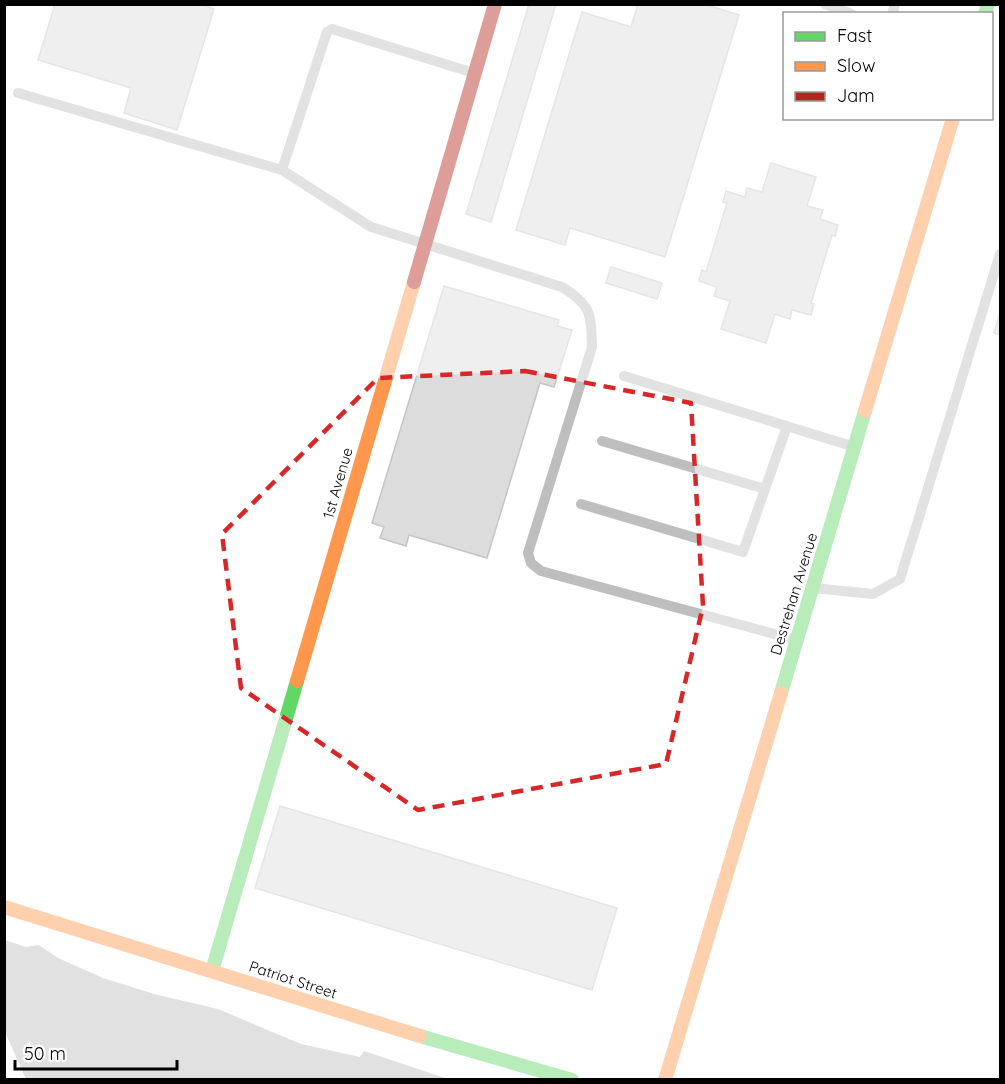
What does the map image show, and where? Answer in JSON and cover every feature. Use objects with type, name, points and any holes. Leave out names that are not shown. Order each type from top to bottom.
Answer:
[{"type":"main road","name":"1st Avenue","points":[[212,972],[495,4]]},
{"type":"main road","name":"Destrehan Avenue","points":[[665,1080],[952,120]]},
{"type":"main road","name":"Patriot Street","points":[[4,907],[369,1022],[572,1080]]},
{"type":"lane","points":[[825,4],[847,12]]},
{"type":"lane","points":[[282,170],[327,32],[332,29],[475,74]]},
{"type":"lane","points":[[18,93],[282,170],[371,227],[562,287],[582,299],[591,320],[592,347],[528,553],[531,563],[541,571],[797,640]]},
{"type":"lane","points":[[813,588],[873,594],[900,579],[1000,254]]},
{"type":"lane","points":[[624,376],[855,447]]},
{"type":"lane","points":[[581,504],[743,552],[787,426]]},
{"type":"lane","points":[[602,441],[765,489]]},
{"type":"highlighted area","points":[[525,371],[691,403],[703,606],[666,764],[418,810],[241,688],[222,534],[378,378]]},
{"type":"shaded area","points":[[5,940],[26,947],[39,945],[58,958],[103,978],[154,994],[218,1009],[301,1044],[360,1057],[364,1051],[445,1078],[458,1079],[26,1079],[5,1032]]},
{"type":"building","points":[[55,4],[200,4],[214,9],[177,130],[124,113],[131,88],[38,60]]},
{"type":"building","points":[[529,4],[556,4],[491,222],[466,214]]},
{"type":"building","points":[[638,4],[704,4],[739,15],[665,257],[570,228],[565,245],[516,230],[582,12],[631,27]]},
{"type":"building","points":[[771,163],[816,177],[807,206],[823,210],[820,219],[838,225],[835,236],[832,235],[811,303],[814,304],[811,315],[792,310],[790,319],[775,314],[766,343],[721,329],[730,301],[714,296],[717,287],[699,281],[702,270],[706,272],[727,203],[723,202],[726,191],[745,197],[747,188],[762,192]]},
{"type":"building","points":[[611,267],[662,283],[657,299],[606,283]]},
{"type":"building","points":[[444,286],[559,320],[557,326],[572,330],[554,387],[540,383],[487,558],[409,535],[406,546],[380,538],[384,527],[372,523]]},
{"type":"building","points":[[1000,312],[1000,335],[994,333]]},
{"type":"building","points":[[280,806],[617,908],[592,990],[255,888]]},
{"type":"traffic: fast","points":[[986,12],[988,4]]},
{"type":"traffic: fast","points":[[781,693],[865,411]]},
{"type":"traffic: fast","points":[[212,971],[297,681]]},
{"type":"traffic: fast","points":[[420,1036],[572,1080]]},
{"type":"traffic: slow","points":[[865,411],[952,120]]},
{"type":"traffic: slow","points":[[297,681],[414,282]]},
{"type":"traffic: slow","points":[[665,1080],[781,693]]},
{"type":"traffic: slow","points":[[4,907],[420,1036]]},
{"type":"traffic: jam","points":[[414,282],[495,4]]}]
